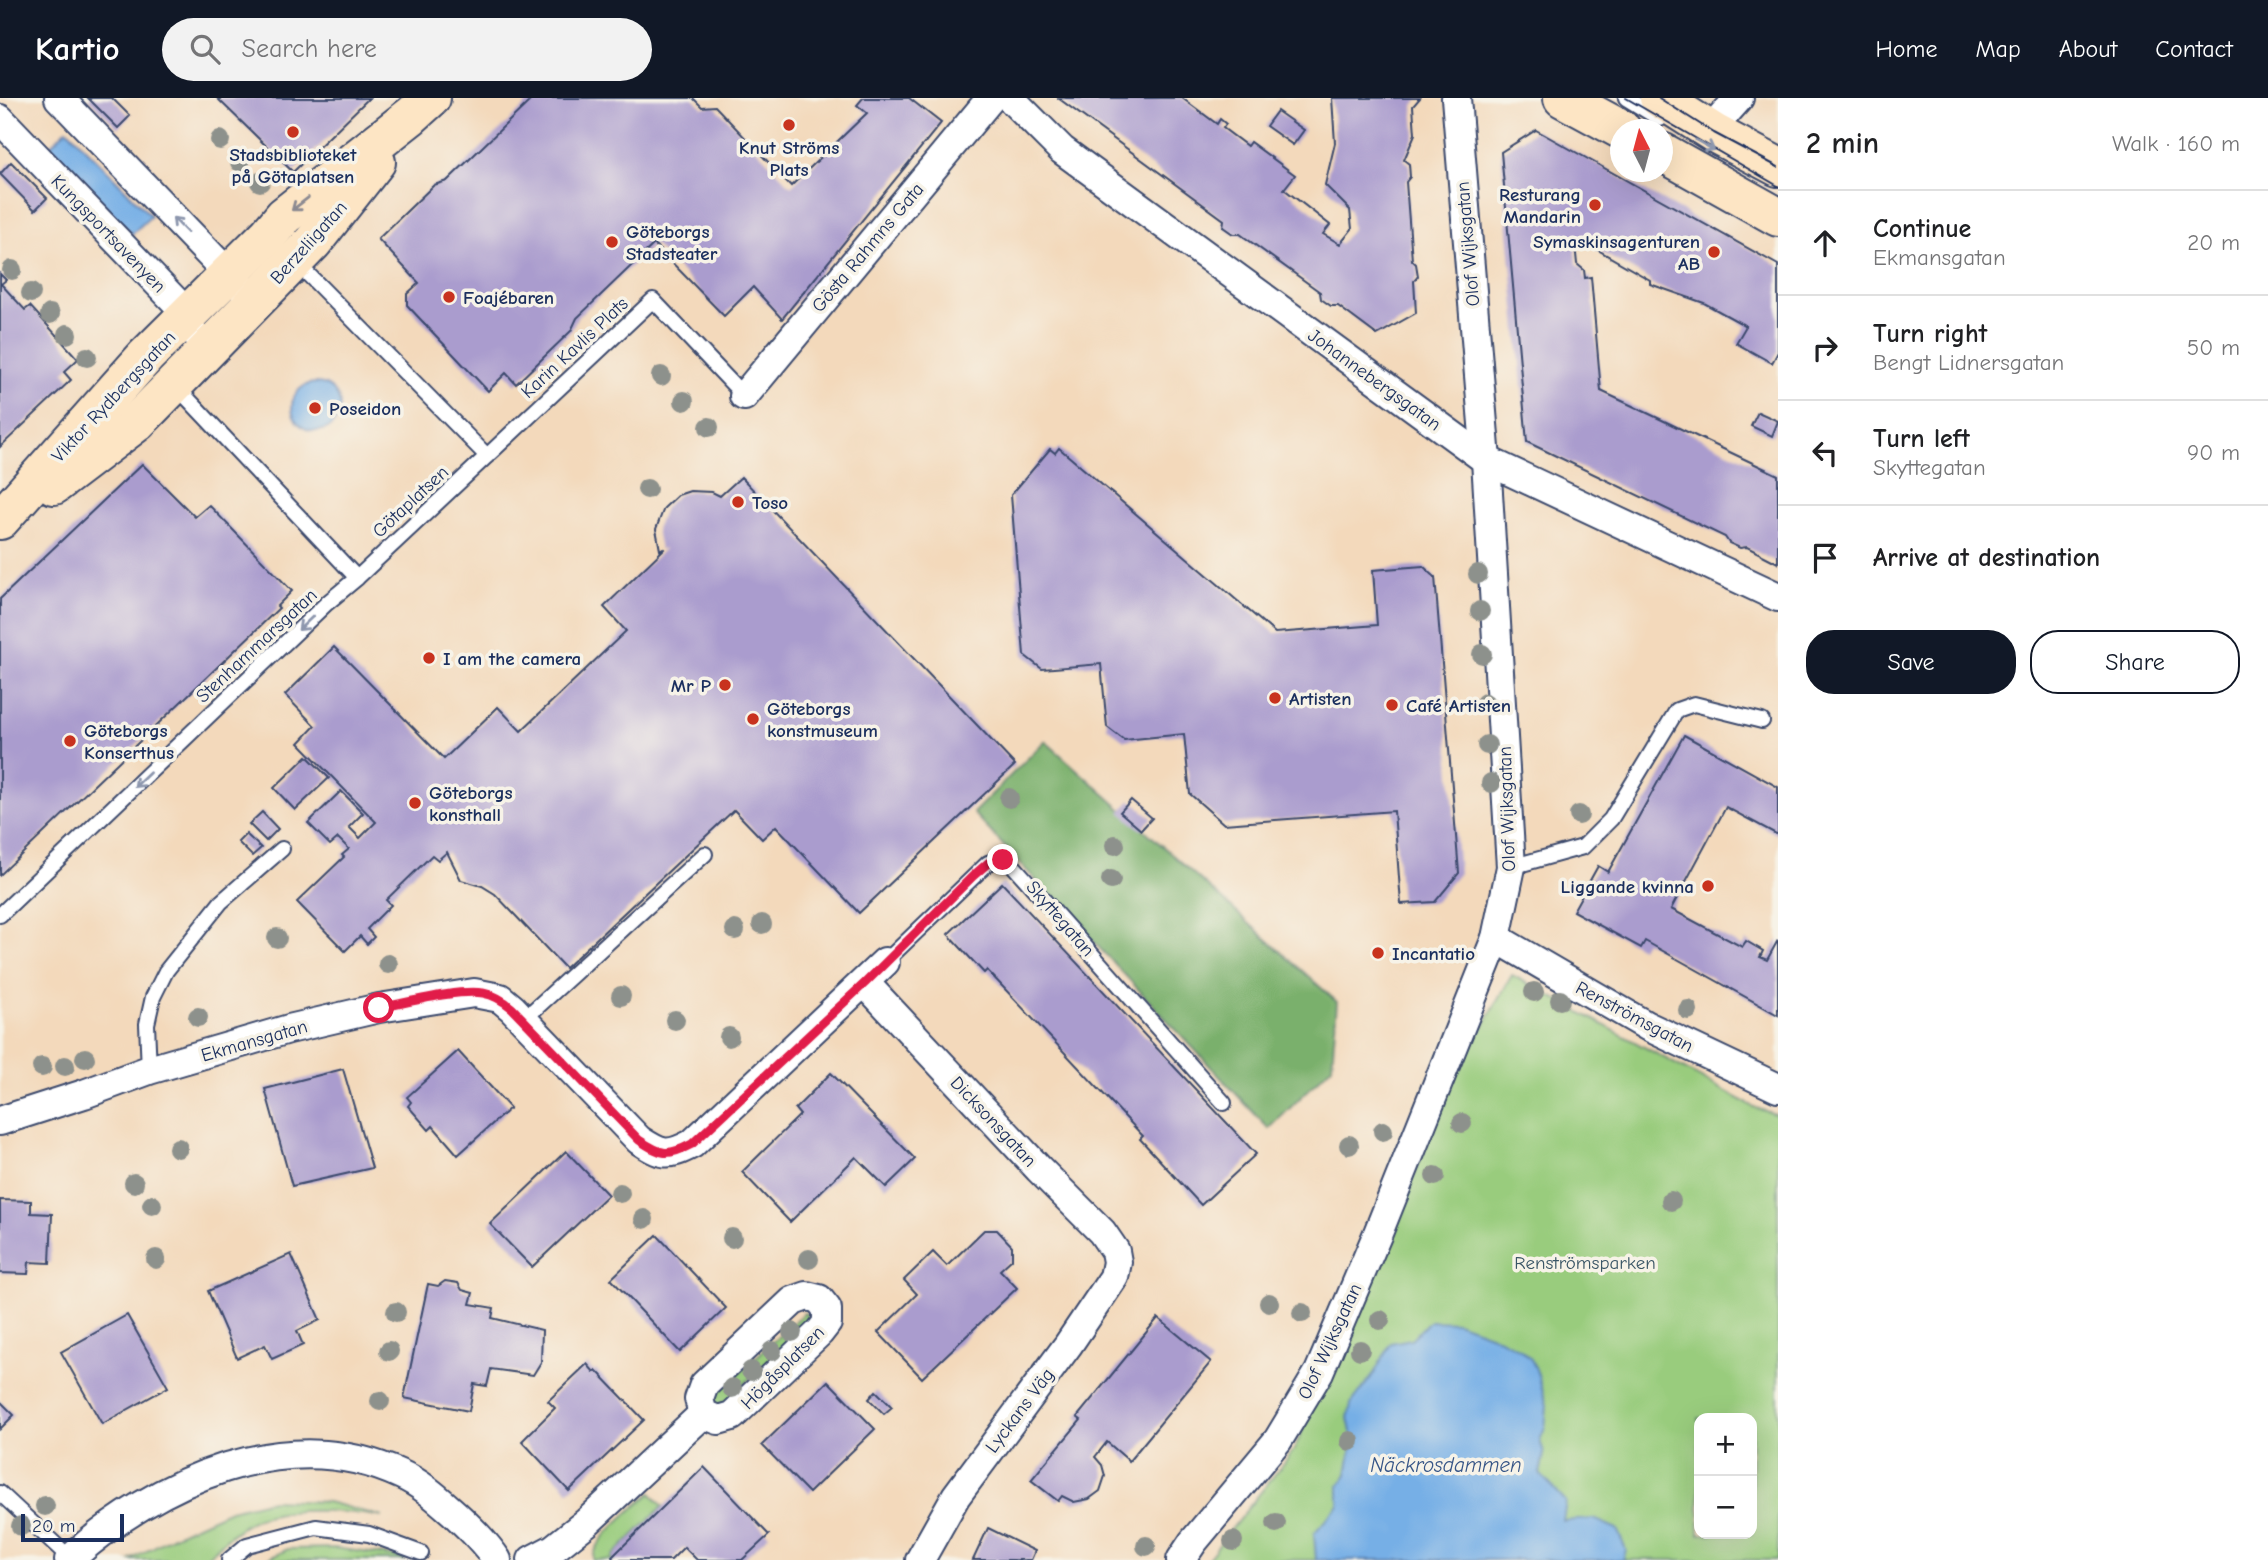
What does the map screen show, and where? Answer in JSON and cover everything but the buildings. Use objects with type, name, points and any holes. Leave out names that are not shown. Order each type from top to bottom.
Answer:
[{"type":"street","points":[[0,107],[10,98]]},
{"type":"street","points":[[59,98],[240,287]]},
{"type":"street","name":"Gösta Rahmns Gata","points":[[744,396],[991,98]]},
{"type":"street","name":"Johannebergsgatan","points":[[1010,98],[1062,150],[1486,460],[1778,597]]},
{"type":"street","points":[[1563,98],[1610,123]]},
{"type":"street","points":[[1714,133],[1723,116],[1739,98]]},
{"type":"street","name":"Olof Wijksgatan","points":[[1181,1560],[1278,1440],[1319,1373],[1496,937],[1511,867],[1486,460],[1454,100]]},
{"type":"street","name":"Berzeliigatan","points":[[240,287],[282,247],[313,242],[421,107]]},
{"type":"street","name":"Kungsportsavenyen","points":[[0,119],[188,316],[168,367]]},
{"type":"street","points":[[1673,127],[1714,133],[1778,167]]},
{"type":"street","points":[[1673,132],[1778,217]]},
{"type":"street","name":"Viktor Rydbergsgatan","points":[[0,525],[137,422],[168,367],[188,316],[240,287]]},
{"type":"street","name":"Viktor Rydbergsgatan","points":[[0,520],[168,367],[240,287]]},
{"type":"street","name":"Renströmsgatan","points":[[1496,937],[1647,1026],[1778,1088]]},
{"type":"street","name":"Skyttegatan","points":[[518,1014],[639,1140],[660,1154],[676,1152],[692,1144],[886,962]]},
{"type":"street","name":"Dicksonsgatan","points":[[865,983],[1039,1169],[1102,1232],[1115,1251],[1117,1262]]},
{"type":"street","name":"Ekmansgatan","points":[[0,1121],[149,1070],[289,1029],[379,1008],[451,995],[484,993],[499,998],[518,1014]]},
{"type":"street","name":"Lyckans Väg","points":[[920,1560],[956,1496],[1068,1345],[1114,1277],[1117,1262]]},
{"type":"street","name":"Högåsplatsen","points":[[807,1296],[818,1299],[827,1309],[827,1323],[820,1332],[732,1416],[718,1420],[703,1414],[699,1399],[704,1385],[793,1301],[807,1296]]},
{"type":"street","points":[[532,1560],[553,1549],[587,1522],[703,1414]]},
{"type":"street","points":[[70,1559],[127,1514],[172,1488],[216,1470],[295,1454],[361,1461],[403,1475],[438,1499],[472,1530],[497,1560]]},
{"type":"lane","points":[[1595,98],[1618,119]]},
{"type":"lane","points":[[1626,98],[1655,119]]},
{"type":"lane","points":[[282,247],[487,456]]},
{"type":"lane","name":"Karin Kavlis Plats","points":[[487,456],[653,300],[744,396]]},
{"type":"lane","points":[[168,367],[357,578]]},
{"type":"lane","name":"Götaplatsen","points":[[357,578],[487,456]]},
{"type":"lane","name":"Stenhammarsgatan","points":[[0,915],[357,578]]},
{"type":"lane","points":[[1511,867],[1583,848],[1611,819],[1676,710],[1694,704],[1762,721]]},
{"type":"lane","points":[[149,1070],[147,1024],[153,997],[166,971],[221,902],[282,849]]},
{"type":"lane","points":[[518,1014],[705,854]]},
{"type":"lane","name":"Skyttegatan","points":[[886,962],[988,863],[996,860],[1010,862],[1224,1103]]},
{"type":"lane","points":[[0,1493],[70,1559]]},
{"type":"lane","points":[[229,1560],[247,1545],[316,1527],[369,1534],[421,1553]]},
{"type":"green space","points":[[1045,741],[1337,1002],[1332,1066],[1269,1129],[973,813]]},
{"type":"green space","name":"Renströmsparken","points":[[1512,975],[1756,1108],[1778,1115],[1778,1560],[1207,1560],[1294,1450],[1453,1079]]},
{"type":"green space","points":[[804,1313],[810,1316],[807,1325],[723,1404],[716,1405],[716,1394]]},
{"type":"green space","points":[[651,1493],[663,1506],[612,1557],[614,1560],[593,1560],[595,1551],[607,1533]]},
{"type":"green space","points":[[272,1500],[328,1502],[383,1517],[324,1511],[279,1513],[257,1519],[240,1528],[205,1560],[131,1560],[173,1536],[230,1510]]},
{"type":"green space","points":[[334,1548],[406,1560],[265,1560],[288,1549]]},
{"type":"water","points":[[67,129],[151,216],[132,234],[49,147]]},
{"type":"water","points":[[316,383],[325,384],[333,390],[339,398],[339,416],[333,424],[325,430],[316,431],[307,430],[299,424],[293,416],[292,407],[293,398],[299,390],[307,384]]},
{"type":"water","name":"Näckrosdammen","points":[[1430,1321],[1457,1322],[1490,1334],[1520,1349],[1531,1359],[1547,1405],[1545,1428],[1540,1440],[1544,1454],[1540,1474],[1566,1501],[1563,1521],[1594,1519],[1617,1529],[1626,1550],[1623,1560],[1316,1560],[1314,1533],[1339,1505],[1339,1486],[1347,1474],[1353,1441],[1348,1418],[1351,1404],[1375,1372],[1391,1343],[1411,1339]]},
{"type":"tram line","points":[[1626,98],[1778,186]]},
{"type":"tram line","points":[[1659,98],[1714,133],[1778,167]]},
{"type":"place","name":"Knut Ströms Plats","points":[[789,125]]},
{"type":"place","name":"Stadsbiblioteket på Götaplatsen","points":[[293,132]]},
{"type":"place","name":"Resturang Mandarin","points":[[1595,205]]},
{"type":"place","name":"Göteborgs Stadsteater","points":[[612,242]]},
{"type":"place","name":"Symaskinsagenturen AB","points":[[1714,252]]},
{"type":"place","name":"Foajébaren","points":[[449,297]]},
{"type":"place","name":"Poseidon","points":[[315,408]]},
{"type":"place","name":"Toso","points":[[738,502]]},
{"type":"place","name":"I am the camera","points":[[429,658]]},
{"type":"place","name":"Mr P","points":[[725,685]]},
{"type":"place","name":"Artisten","points":[[1275,698]]},
{"type":"place","name":"Café Artisten","points":[[1392,705]]},
{"type":"place","name":"Göteborgs konstmuseum","points":[[753,719]]},
{"type":"place","name":"Göteborgs Konserthus","points":[[70,741]]},
{"type":"place","name":"Göteborgs konsthall","points":[[415,803]]},
{"type":"place","name":"Liggande kvinna","points":[[1708,886]]},
{"type":"place","name":"Incantatio","points":[[1378,953]]},
{"type":"route","points":[[379,1008],[463,993],[484,993],[499,998],[512,1008],[639,1140],[660,1154],[676,1152],[692,1144],[788,1056],[973,876],[988,863],[1003,860]]}]
